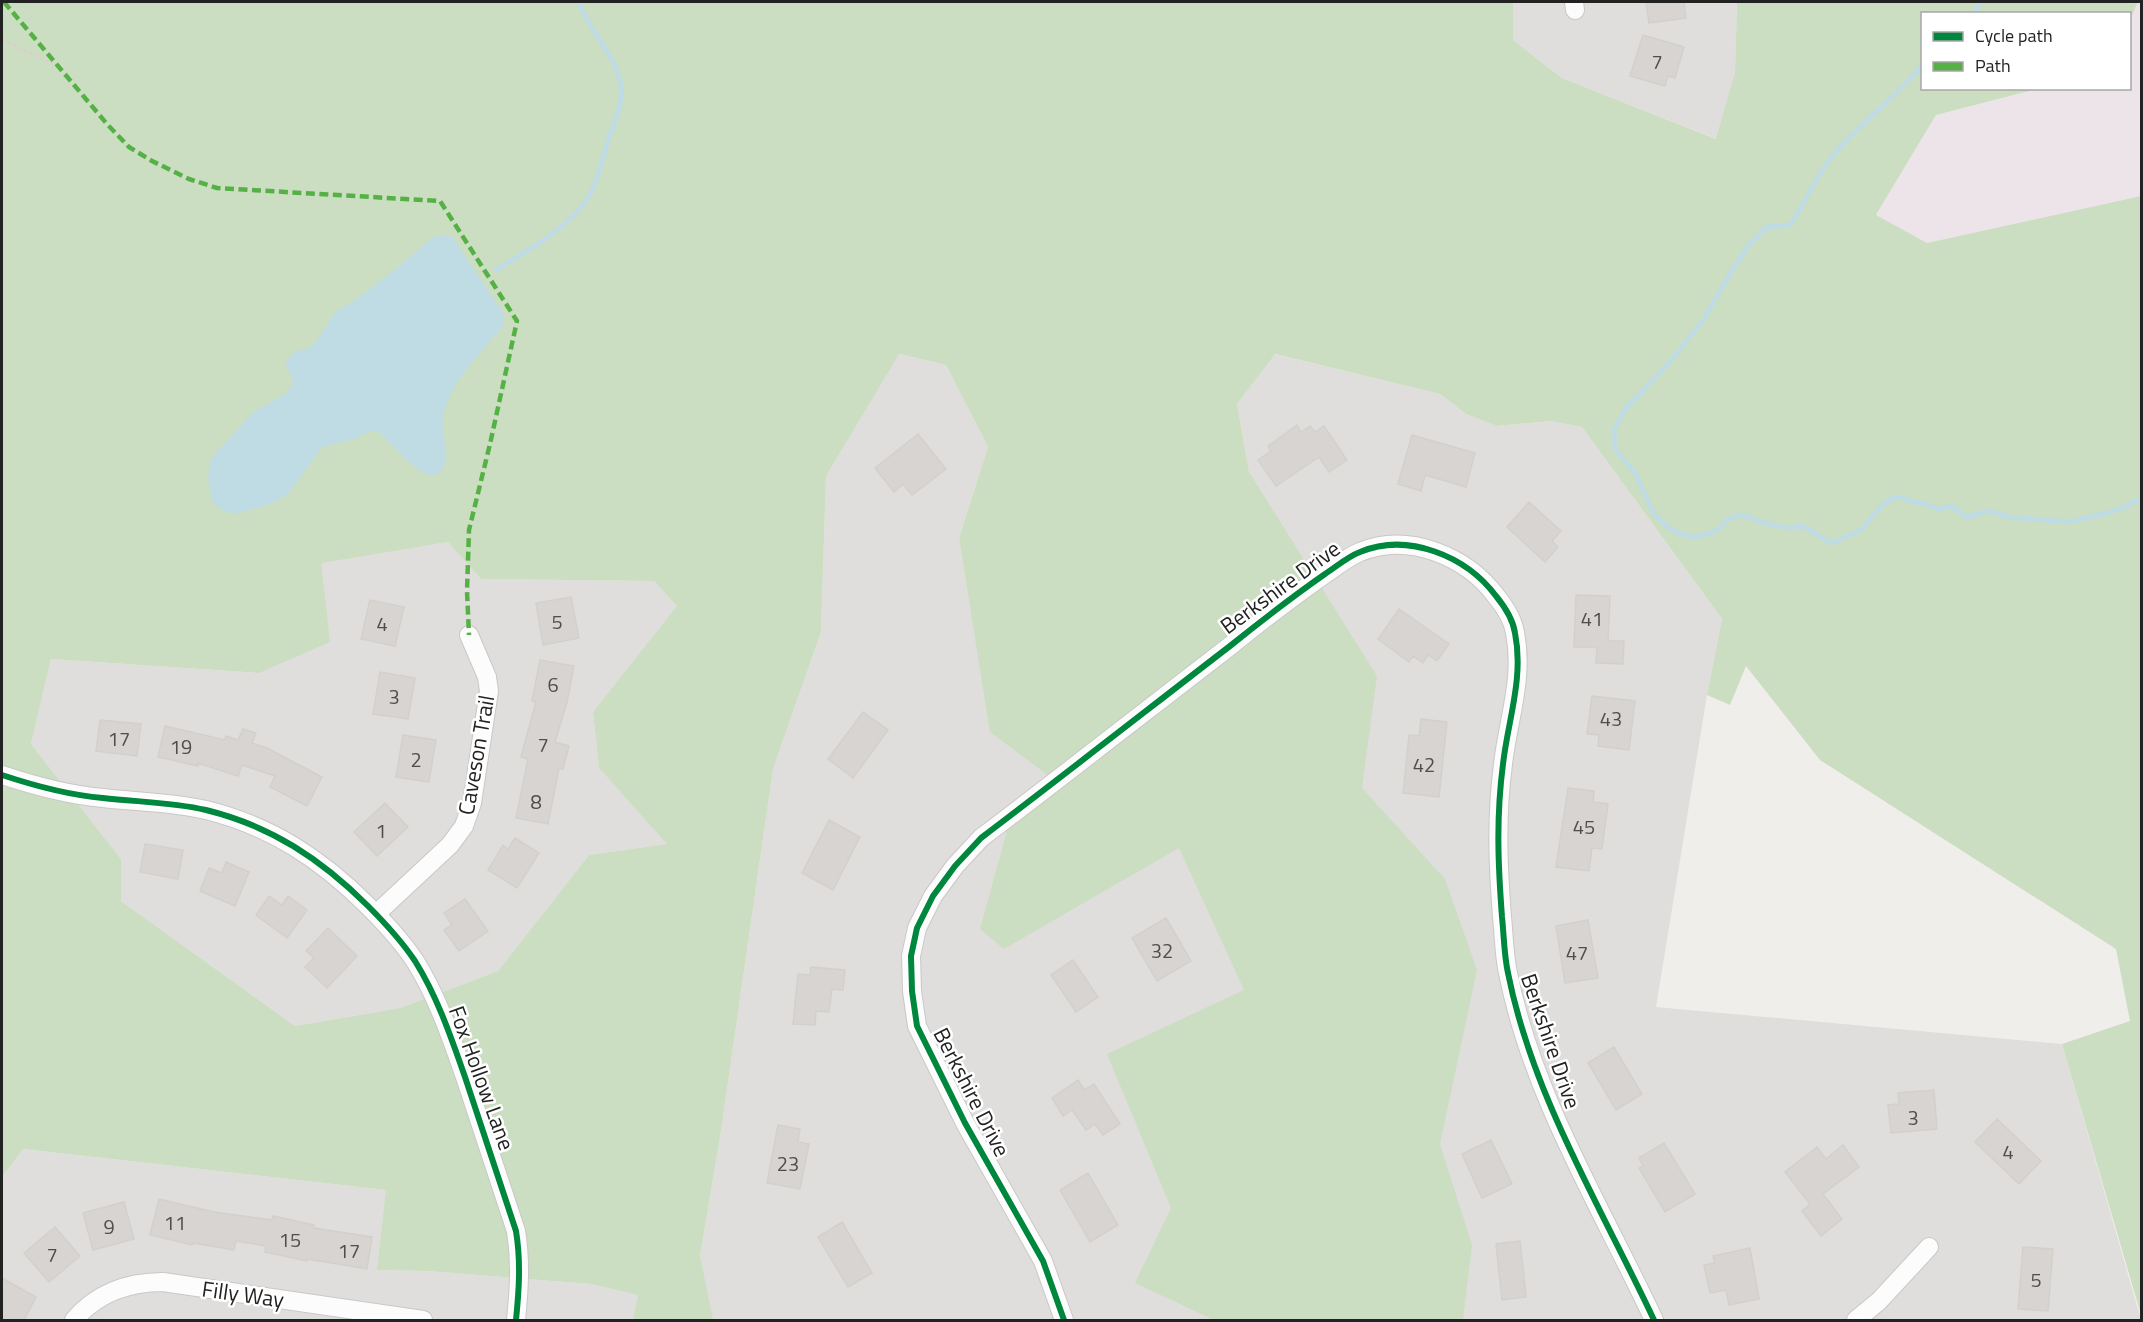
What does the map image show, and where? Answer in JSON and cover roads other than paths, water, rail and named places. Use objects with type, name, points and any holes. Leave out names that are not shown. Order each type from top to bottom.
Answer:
[{"type":"street","name":"Berkshire Drive","points":[[1064,1320],[1043,1261],[965,1123],[917,1026],[912,991],[911,956],[917,928],[933,896],[955,866],[981,838],[1289,599],[1356,553],[1377,546],[1414,546],[1441,554],[1462,564],[1489,586],[1507,610],[1514,628],[1519,656],[1516,696],[1504,753],[1498,803],[1497,851],[1508,972],[1525,1034],[1544,1088],[1654,1320]]},
{"type":"street","name":"Caveson Trail","points":[[376,914],[450,845],[459,834],[469,814],[489,691],[488,677],[469,635]]},
{"type":"street","name":"Fox Hollow Lane","points":[[2,776],[51,790],[75,794],[186,806],[245,823],[287,842],[325,866],[376,914],[415,961],[451,1037],[516,1231],[520,1276],[516,1320]]},
{"type":"street","points":[[1856,1320],[1879,1301],[1929,1247]]},
{"type":"street","name":"Filly Way","points":[[74,1320],[103,1295],[117,1289],[148,1282],[163,1282],[423,1320]]},
{"type":"water","points":[[451,235],[503,313],[503,325],[467,369],[446,406],[443,427],[446,452],[443,467],[439,473],[431,476],[416,468],[378,432],[368,432],[352,440],[322,447],[286,496],[268,505],[234,514],[218,508],[212,501],[208,478],[213,456],[252,413],[285,394],[291,387],[293,380],[285,363],[295,351],[306,349],[315,343],[336,311],[350,304],[433,237]]},
{"type":"waterway","points":[[496,270],[547,238],[581,208],[595,183],[618,114],[621,101],[619,76],[579,2]]},
{"type":"waterway","points":[[1974,12],[1981,2]]},
{"type":"waterway","points":[[1921,66],[1834,154],[1790,225],[1767,227],[1749,245],[1702,322],[1669,363],[1625,409],[1614,430],[1615,449],[1635,473],[1654,514],[1669,528],[1694,537],[1719,529],[1725,521],[1738,515],[1785,528],[1803,526],[1829,542],[1835,542],[1861,530],[1883,504],[1895,497],[1939,509],[1952,506],[1966,517],[1989,511],[2009,517],[2068,522],[2107,513],[2142,498]]}]
